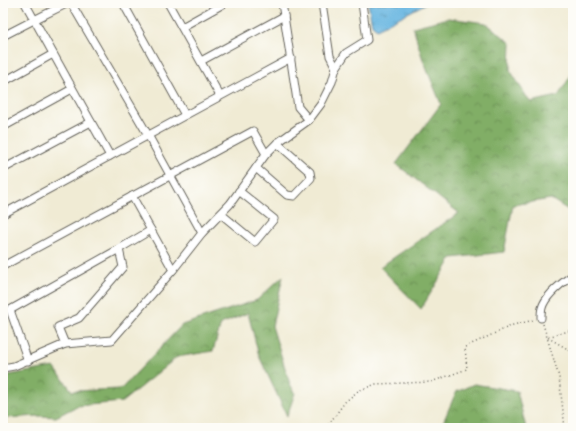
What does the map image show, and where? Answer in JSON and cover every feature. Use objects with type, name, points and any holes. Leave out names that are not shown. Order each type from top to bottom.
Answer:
[{"type":"street","points":[[24,3],[110,156]]},
{"type":"street","points":[[3,36],[70,3],[148,135],[202,233]]},
{"type":"street","points":[[123,3],[185,115]]},
{"type":"street","points":[[168,3],[220,96]]},
{"type":"street","points":[[182,27],[225,3]]},
{"type":"street","points":[[282,3],[298,107],[309,120]]},
{"type":"street","points":[[322,3],[330,56],[336,68]]},
{"type":"street","points":[[3,368],[14,366],[65,344],[112,340],[173,270],[202,233],[230,204],[266,154],[277,143],[309,120],[321,104],[332,82],[336,68],[346,53],[368,40],[362,3]]},
{"type":"street","points":[[201,61],[284,16]]},
{"type":"street","points":[[3,82],[53,54]]},
{"type":"street","points":[[4,212],[291,58]]},
{"type":"street","points":[[3,126],[72,89]]},
{"type":"street","points":[[3,169],[91,122]]},
{"type":"street","points":[[3,266],[253,131],[266,154]]},
{"type":"street","points":[[256,168],[287,195],[294,196],[311,178],[310,172],[277,143]]},
{"type":"street","points":[[220,214],[254,242],[274,219],[239,191]]},
{"type":"street","points":[[132,196],[173,270]]},
{"type":"street","points":[[28,360],[10,310],[151,230]]},
{"type":"street","points":[[65,344],[58,327],[79,318],[123,267],[119,249]]},
{"type":"street","points":[[541,318],[542,307],[550,296],[573,275]]},
{"type":"path","points":[[326,428],[345,402],[358,391],[376,384],[430,382],[467,369],[465,346],[513,325],[541,318],[560,377],[565,428]]},
{"type":"path","points":[[547,336],[573,330]]},
{"type":"path","points":[[547,336],[573,352]]},
{"type":"green space","points":[[448,18],[486,23],[511,43],[510,70],[530,102],[558,96],[573,72],[573,213],[551,199],[513,205],[504,252],[452,258],[421,309],[380,267],[459,213],[396,164],[441,104],[423,60],[413,27]]},
{"type":"green space","points":[[283,276],[272,326],[290,384],[295,393],[287,416],[259,356],[248,313],[221,324],[213,351],[177,357],[122,402],[77,406],[56,417],[40,416],[3,418],[3,376],[54,367],[72,391],[121,389],[182,325],[257,300]]},
{"type":"green space","points":[[474,384],[517,391],[526,428],[433,428],[442,425],[456,392]]},
{"type":"water","points":[[368,3],[427,3],[377,29],[372,25]]}]
